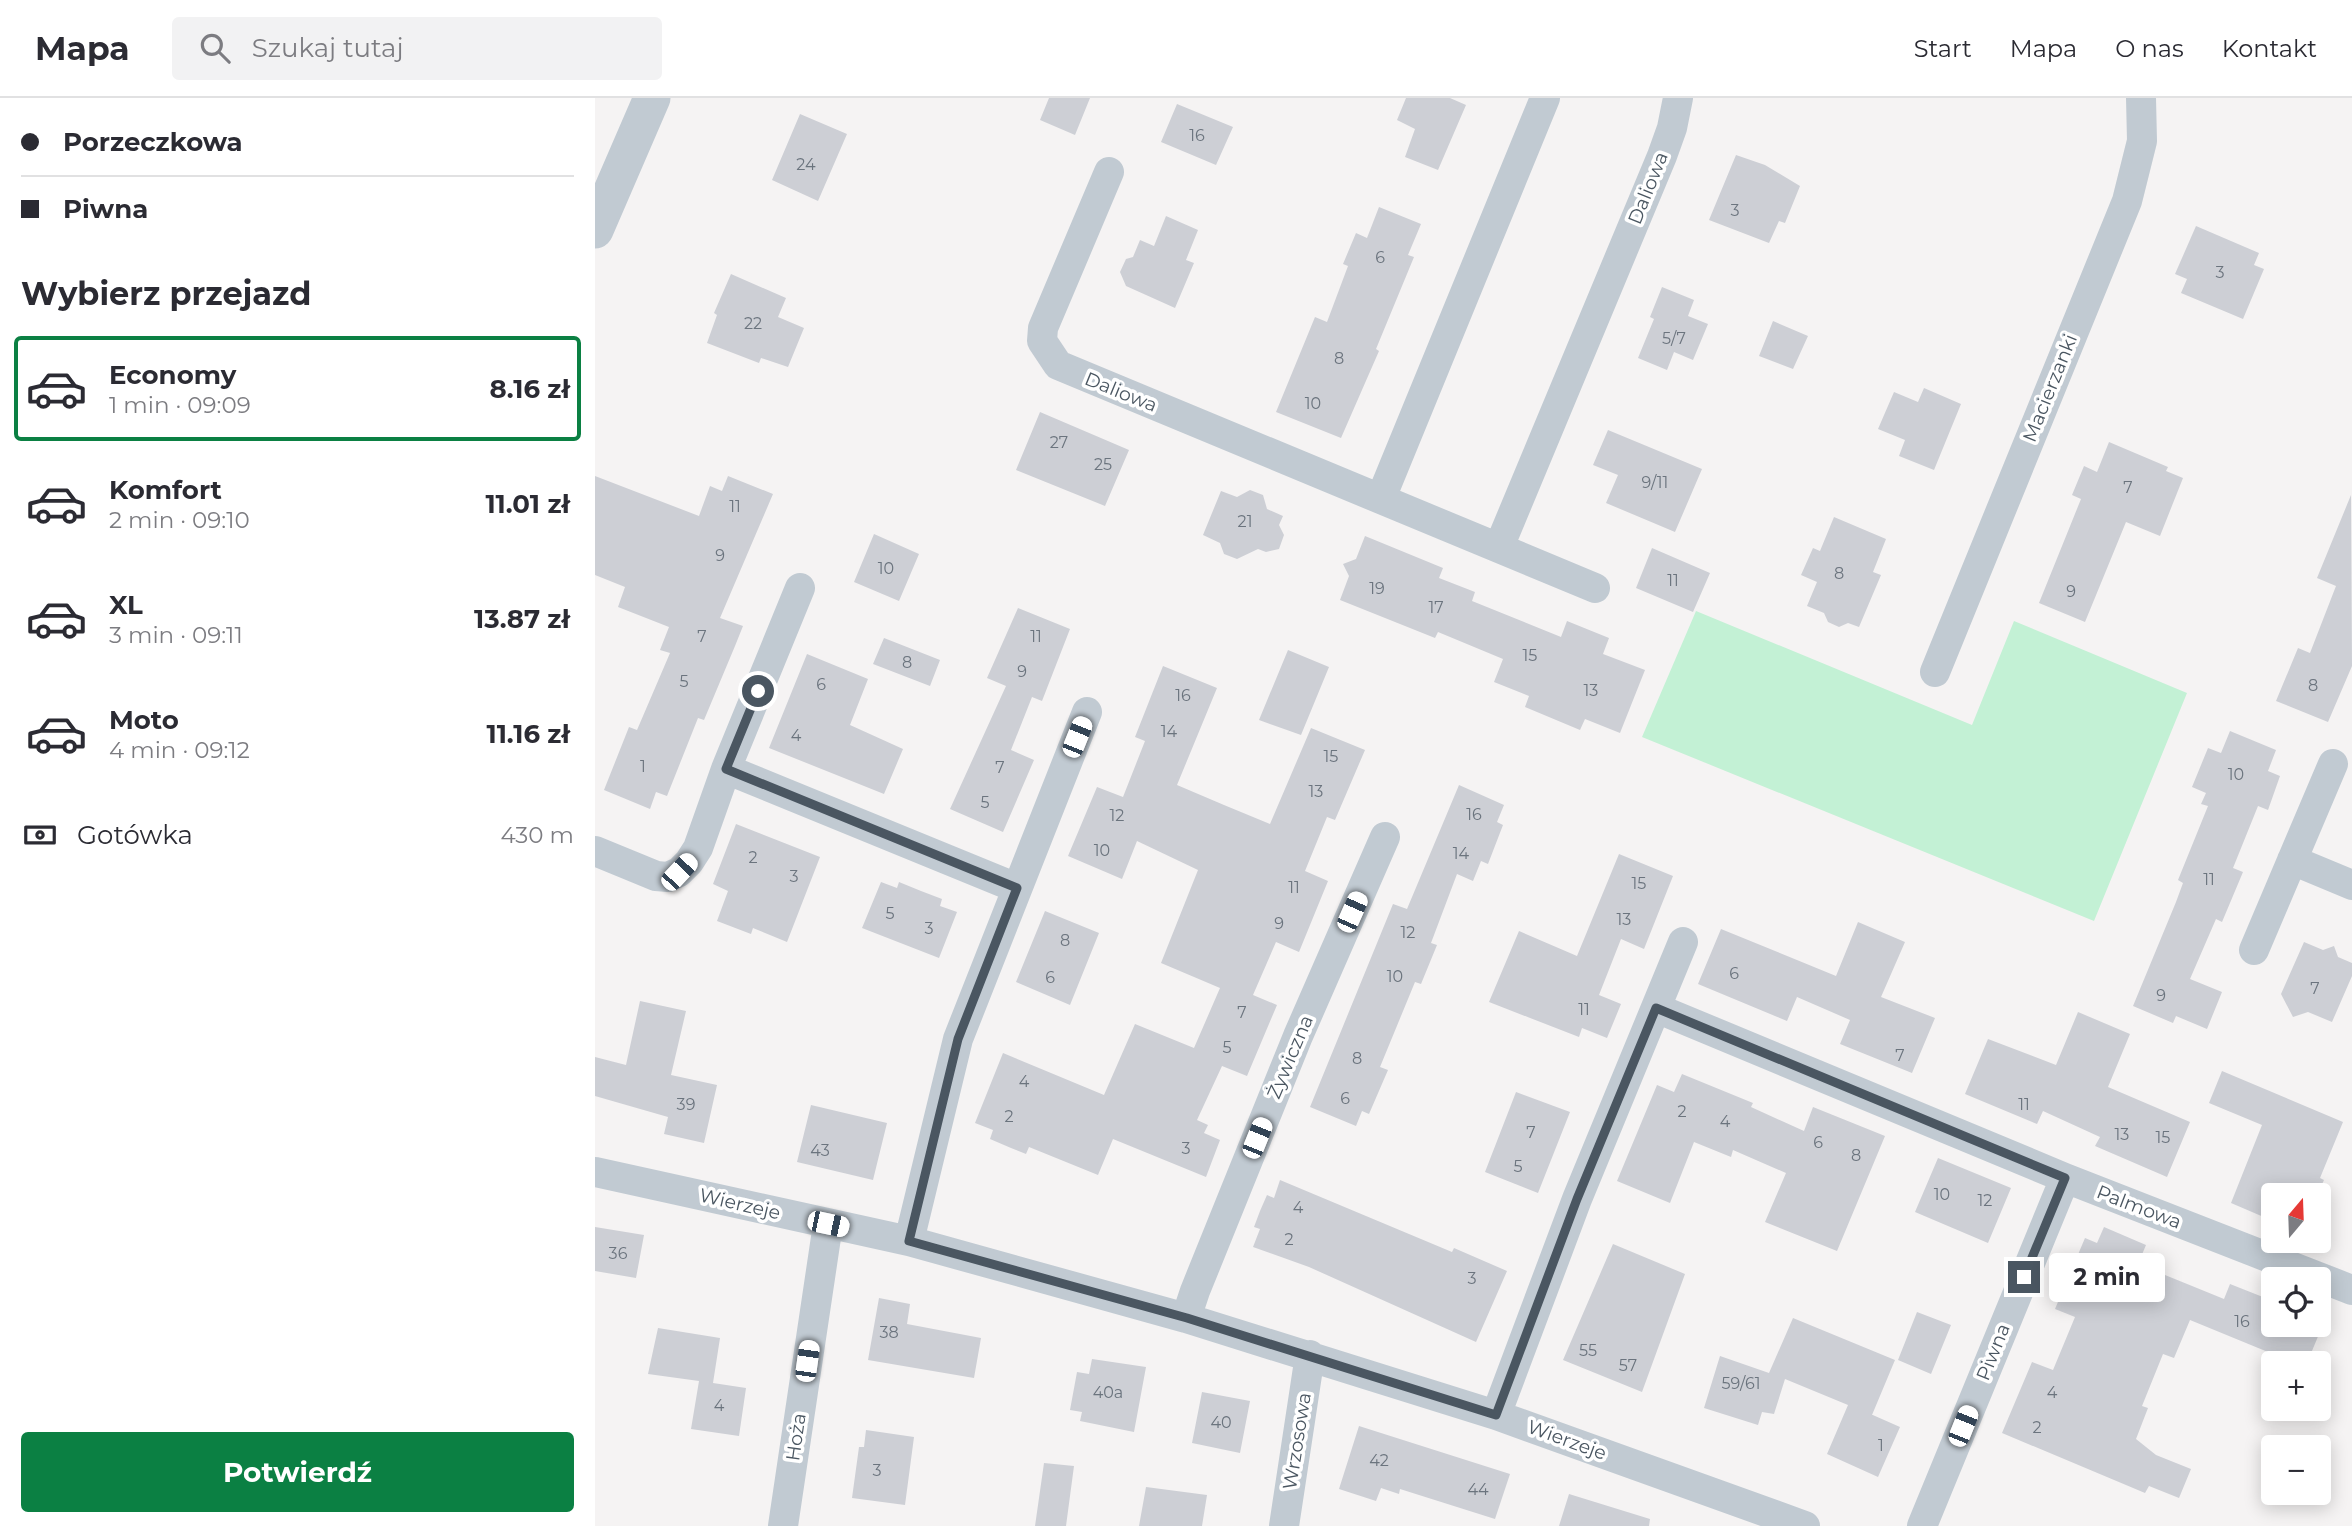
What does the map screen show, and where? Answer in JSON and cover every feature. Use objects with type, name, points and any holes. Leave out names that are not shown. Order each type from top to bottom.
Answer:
[{"type":"street","points":[[595,230],[652,98]]},
{"type":"street","points":[[1381,498],[1545,98]]},
{"type":"street","name":"Daliowa","points":[[1499,547],[1662,156],[1672,128],[1678,98]]},
{"type":"street","name":"Macierzanki","points":[[1935,672],[2127,201],[2142,141],[2141,98]]},
{"type":"street","name":"Daliowa","points":[[1109,172],[1042,328],[1042,341],[1058,365],[1595,588]]},
{"type":"street","points":[[595,851],[656,876],[668,877],[679,872],[698,848],[726,769],[800,588]]},
{"type":"street","points":[[909,1241],[958,1039],[1087,712]]},
{"type":"street","points":[[2254,950],[2333,764]]},
{"type":"street","points":[[726,769],[1017,888]]},
{"type":"street","name":"Żywiczna","points":[[1187,1318],[1195,1290],[1298,1036],[1385,837]]},
{"type":"street","points":[[2292,860],[2352,885]]},
{"type":"street","points":[[1496,1415],[1577,1199],[1683,942]]},
{"type":"street","name":"Palmowa","points":[[1656,1008],[2065,1178],[2352,1290]]},
{"type":"street","name":"Wierzeje","points":[[595,1172],[909,1241],[1187,1318],[1496,1415],[1772,1521],[1805,1526]]},
{"type":"street","name":"Piwna","points":[[1922,1526],[2065,1178]]},
{"type":"street","name":"Hoża","points":[[783,1526],[828,1224]]},
{"type":"street","name":"Wrzosowa","points":[[1284,1526],[1310,1355]]},
{"type":"green space","points":[[1696,611],[1972,725],[2014,621],[2187,693],[2094,921],[1642,737]]},
{"type":"building","points":[[1049,98],[1090,98],[1075,135],[1040,120]]},
{"type":"building","points":[[1406,98],[1450,98],[1466,105],[1438,170],[1405,157],[1415,129],[1397,120]]},
{"type":"building","points":[[1177,104],[1233,127],[1216,165],[1161,142]]},
{"type":"building","points":[[800,114],[847,134],[818,201],[772,180]]},
{"type":"building","points":[[1736,155],[1765,165],[1800,186],[1785,223],[1779,221],[1769,243],[1709,220]]},
{"type":"building","points":[[1379,207],[1421,224],[1408,255],[1414,257],[1376,349],[1379,351],[1341,438],[1276,412],[1315,317],[1327,322],[1348,266],[1343,264],[1356,233],[1367,238]]},
{"type":"building","points":[[1166,216],[1198,230],[1186,260],[1194,263],[1175,308],[1126,286],[1120,272],[1126,259],[1133,257],[1140,240],[1154,246]]},
{"type":"building","points":[[2196,226],[2259,253],[2254,265],[2264,269],[2243,319],[2181,293],[2187,279],[2175,274]]},
{"type":"building","points":[[731,274],[786,298],[778,317],[804,328],[788,367],[761,358],[759,363],[707,343],[717,315],[714,313]]},
{"type":"building","points":[[1662,287],[1694,300],[1688,316],[1708,324],[1693,360],[1674,352],[1667,370],[1638,358],[1654,319],[1650,317]]},
{"type":"building","points":[[1773,321],[1808,336],[1793,369],[1759,356]]},
{"type":"building","points":[[1924,388],[1961,404],[1934,470],[1899,456],[1905,440],[1878,429],[1894,392],[1918,402]]},
{"type":"building","points":[[1040,412],[1129,450],[1105,506],[1016,470]]},
{"type":"building","points":[[1608,430],[1702,469],[1675,532],[1606,503],[1618,475],[1593,465]]},
{"type":"building","points":[[2109,442],[2168,467],[2166,471],[2183,478],[2160,536],[2126,522],[2085,622],[2039,603],[2081,499],[2072,495],[2084,466],[2097,472]]},
{"type":"building","points":[[595,476],[699,516],[710,486],[722,491],[728,476],[773,494],[720,618],[743,626],[704,720],[698,718],[667,796],[656,792],[650,809],[604,790],[629,727],[637,730],[670,653],[660,650],[669,627],[618,607],[625,587],[595,575]]},
{"type":"building","points":[[1250,490],[1263,495],[1267,509],[1283,516],[1279,525],[1284,535],[1279,549],[1266,552],[1258,549],[1237,559],[1224,554],[1220,543],[1203,535],[1221,491],[1237,497]]},
{"type":"building","points":[[2351,495],[2352,666],[2328,722],[2276,701],[2298,648],[2310,653],[2336,586],[2317,578]]},
{"type":"building","points":[[1834,517],[1886,539],[1873,572],[1881,575],[1859,627],[1848,623],[1839,627],[1828,622],[1824,613],[1807,606],[1817,582],[1801,575],[1813,548],[1820,551]]},
{"type":"building","points":[[874,534],[919,554],[899,601],[854,582]]},
{"type":"building","points":[[1365,536],[1443,568],[1439,578],[1475,592],[1472,601],[1561,637],[1567,621],[1609,638],[1603,654],[1645,670],[1620,733],[1585,719],[1580,730],[1525,707],[1529,696],[1494,682],[1503,659],[1438,632],[1435,638],[1340,600],[1349,576],[1343,564],[1356,559]]},
{"type":"building","points":[[1652,548],[1710,573],[1693,612],[1636,588]]},
{"type":"building","points":[[1018,608],[1070,629],[1042,701],[1032,697],[1011,750],[1034,760],[1003,832],[950,809],[1006,686],[987,678]]},
{"type":"building","points":[[884,638],[940,660],[930,686],[873,664]]},
{"type":"building","points":[[1288,650],[1329,667],[1301,735],[1259,720]]},
{"type":"building","points":[[807,654],[868,679],[850,725],[903,749],[884,794],[769,748]]},
{"type":"building","points":[[1163,666],[1217,688],[1177,785],[1224,805],[1270,824],[1311,728],[1365,750],[1335,820],[1327,817],[1305,871],[1328,881],[1299,952],[1276,942],[1253,995],[1277,1005],[1247,1076],[1222,1066],[1197,1120],[1208,1125],[1204,1133],[1220,1140],[1206,1177],[1113,1139],[1098,1175],[1029,1147],[1026,1154],[1011,1148],[990,1139],[993,1130],[975,1123],[1003,1053],[1104,1095],[1135,1024],[1194,1048],[1220,988],[1161,963],[1198,870],[1137,841],[1122,879],[1068,856],[1097,787],[1123,797],[1145,741],[1135,737]]},
{"type":"building","points":[[2230,731],[2276,750],[2268,771],[2280,776],[2268,810],[2258,806],[2233,868],[2243,872],[2222,922],[2216,919],[2190,979],[2222,992],[2207,1029],[2176,1016],[2173,1023],[2133,1006],[2176,902],[2183,883],[2178,880],[2208,806],[2201,804],[2206,793],[2192,787],[2208,748],[2221,753]]},
{"type":"building","points":[[1459,785],[1504,805],[1497,822],[1503,825],[1488,864],[1481,861],[1473,881],[1457,874],[1431,943],[1437,945],[1421,984],[1415,982],[1380,1067],[1388,1070],[1369,1114],[1362,1111],[1356,1126],[1310,1107],[1393,904],[1407,909]]},
{"type":"building","points":[[736,824],[820,857],[787,942],[753,928],[751,934],[717,921],[728,891],[713,884]]},
{"type":"building","points":[[1619,854],[1673,876],[1644,949],[1621,939],[1599,995],[1621,1004],[1607,1038],[1582,1028],[1579,1037],[1489,1002],[1519,931],[1577,956]]},
{"type":"building","points":[[881,882],[897,888],[899,882],[942,899],[940,906],[957,912],[939,958],[862,928]]},
{"type":"building","points":[[1045,911],[1099,933],[1070,1005],[1016,982]]},
{"type":"building","points":[[1858,922],[1905,942],[1881,997],[1935,1018],[1912,1073],[1840,1044],[1850,1020],[1797,997],[1787,1021],[1698,984],[1721,929],[1836,976]]},
{"type":"building","points":[[2304,942],[2323,950],[2334,946],[2338,957],[2352,963],[2352,976],[2332,1022],[2308,1012],[2293,1017],[2281,994]]},
{"type":"building","points":[[640,1001],[686,1011],[671,1075],[717,1085],[704,1143],[664,1134],[668,1117],[595,1096],[595,1057],[626,1065]]},
{"type":"building","points":[[2078,1012],[2130,1034],[2108,1087],[2190,1122],[2167,1177],[2095,1146],[2100,1137],[2043,1111],[2037,1124],[1965,1094],[1988,1039],[2056,1065]]},
{"type":"building","points":[[2222,1071],[2343,1122],[2320,1178],[2324,1180],[2323,1183],[2261,1183],[2261,1216],[2231,1203],[2262,1125],[2209,1103]]},
{"type":"building","points":[[1682,1074],[1753,1103],[1751,1107],[1804,1131],[1813,1107],[1885,1136],[1837,1251],[1765,1222],[1786,1173],[1733,1150],[1731,1157],[1694,1142],[1670,1203],[1617,1181],[1657,1085],[1674,1092]]},
{"type":"building","points":[[1516,1092],[1570,1112],[1538,1193],[1485,1172]]},
{"type":"building","points":[[811,1105],[887,1123],[873,1180],[797,1162]]},
{"type":"building","points":[[1938,1158],[2011,1188],[1988,1243],[1915,1212]]},
{"type":"building","points":[[1280,1180],[1452,1252],[1454,1248],[1507,1271],[1476,1342],[1309,1267],[1253,1247],[1260,1229],[1254,1227],[1260,1211],[1267,1195],[1274,1198]]},
{"type":"building","points":[[595,1227],[644,1235],[636,1278],[595,1271]]},
{"type":"building","points":[[2104,1227],[2146,1245],[2138,1264],[2224,1299],[2230,1284],[2261,1296],[2261,1337],[2318,1337],[2312,1351],[2266,1351],[2190,1320],[2174,1358],[2163,1354],[2142,1406],[2148,1408],[2136,1439],[2156,1455],[2191,1469],[2179,1498],[2149,1486],[2145,1493],[2002,1433],[2032,1362],[2053,1370],[2075,1317],[2055,1309],[2085,1238],[2097,1243]]},
{"type":"building","points":[[1613,1244],[1685,1274],[1642,1392],[1563,1360]]},
{"type":"building","points":[[879,1298],[910,1304],[907,1324],[981,1338],[974,1378],[868,1360]]},
{"type":"building","points":[[1917,1312],[1951,1325],[1931,1374],[1898,1360]]},
{"type":"building","points":[[1793,1318],[1895,1360],[1872,1415],[1900,1427],[1878,1477],[1827,1454],[1848,1405],[1785,1379],[1774,1414],[1762,1412],[1758,1425],[1704,1408],[1720,1356],[1769,1373]]},
{"type":"building","points":[[658,1328],[720,1338],[713,1383],[746,1388],[739,1436],[691,1429],[699,1381],[648,1374]]},
{"type":"building","points":[[1092,1359],[1146,1367],[1134,1432],[1080,1421],[1082,1412],[1070,1410],[1077,1372],[1089,1374]]},
{"type":"building","points":[[1202,1392],[1250,1401],[1240,1453],[1192,1443]]},
{"type":"building","points":[[1359,1426],[1510,1474],[1495,1519],[1400,1489],[1399,1494],[1381,1488],[1376,1501],[1339,1489]]},
{"type":"building","points":[[866,1430],[914,1437],[905,1505],[852,1498],[859,1447],[864,1447]]},
{"type":"building","points":[[1044,1463],[1074,1466],[1066,1526],[1035,1526]]},
{"type":"building","points":[[1146,1487],[1207,1495],[1202,1526],[1139,1526]]},
{"type":"building","points":[[1569,1494],[1650,1519],[1649,1526],[1559,1526]]},
{"type":"route","points":[[758,691],[726,769],[1017,888],[958,1039],[909,1241],[1187,1318],[1496,1415],[1577,1199],[1656,1008],[2065,1178],[2024,1277]]}]
